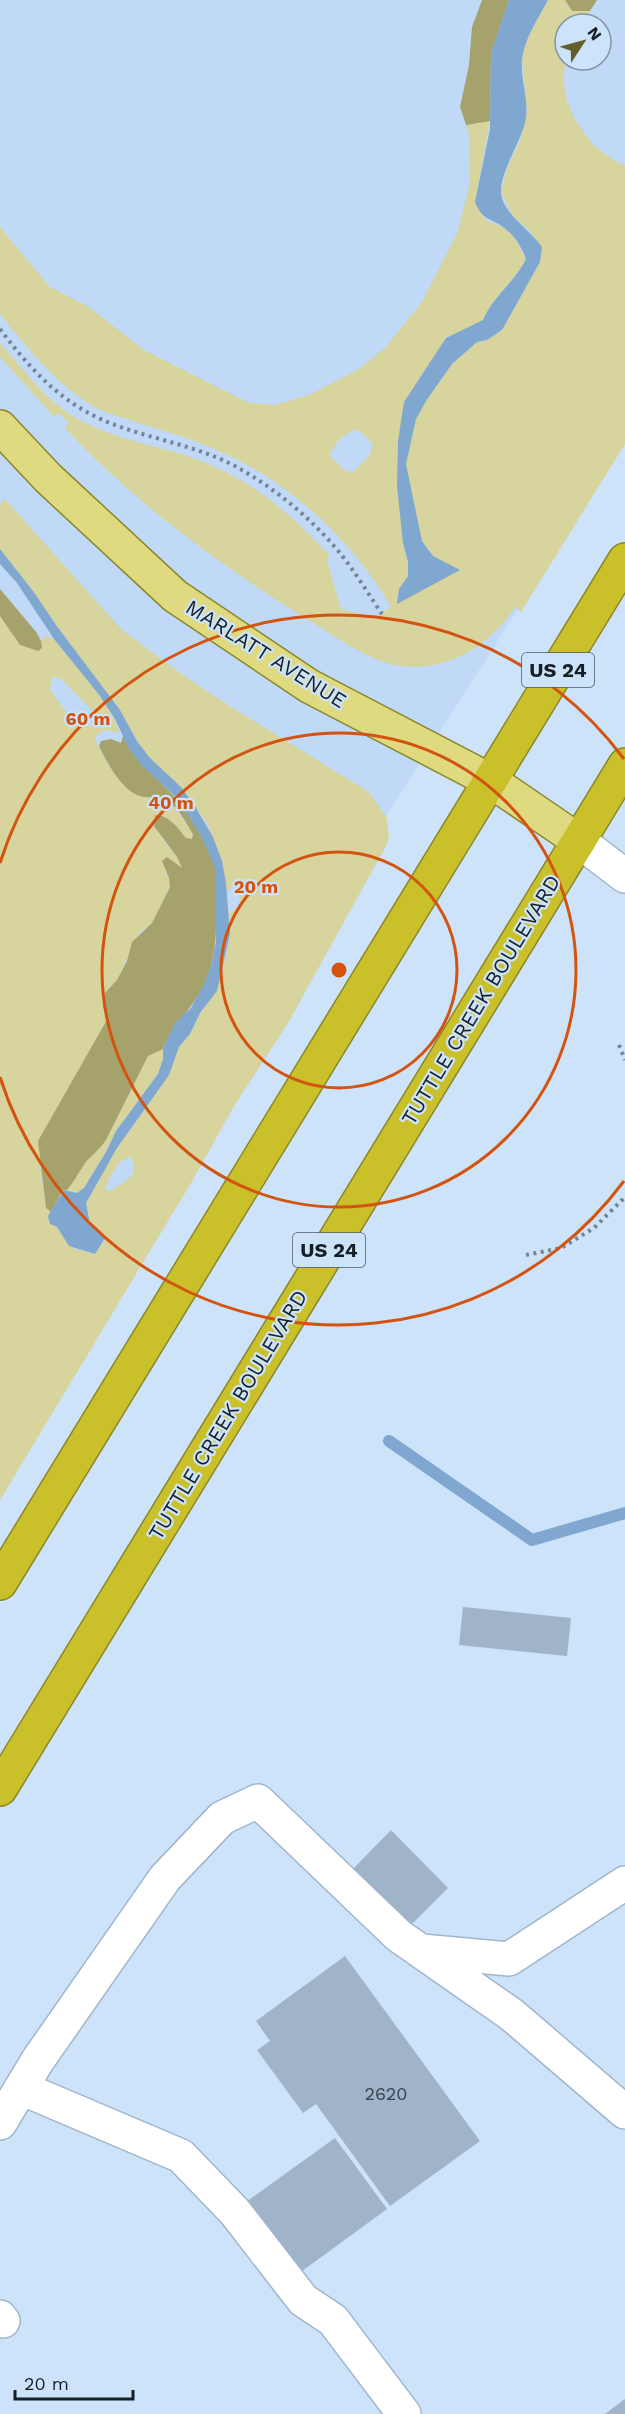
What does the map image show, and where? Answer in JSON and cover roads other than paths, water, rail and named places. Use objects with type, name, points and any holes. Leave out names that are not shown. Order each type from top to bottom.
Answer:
[{"type":"highway","name":"US 24","points":[[0,1583],[625,560]]},
{"type":"highway","name":"TUTTLE CREEK BOULEVARD","points":[[0,1789],[625,765]]},
{"type":"main road","name":"MARLATT AVENUE","points":[[0,427],[48,478],[175,596],[309,686],[491,781],[579,840]]},
{"type":"street","name":"MARLATT AVENUE","points":[[579,840],[625,876]]},
{"type":"street","points":[[0,2123],[38,2060],[165,1878],[222,1818],[258,1801],[399,1936],[512,2015],[625,2112]]},
{"type":"street","points":[[421,1951],[510,1959],[625,1883]]},
{"type":"street","points":[[21,2088],[181,2156],[235,2212],[303,2300],[333,2320],[404,2414]]},
{"type":"waterway","points":[[389,1441],[532,1540],[625,1513]]}]
